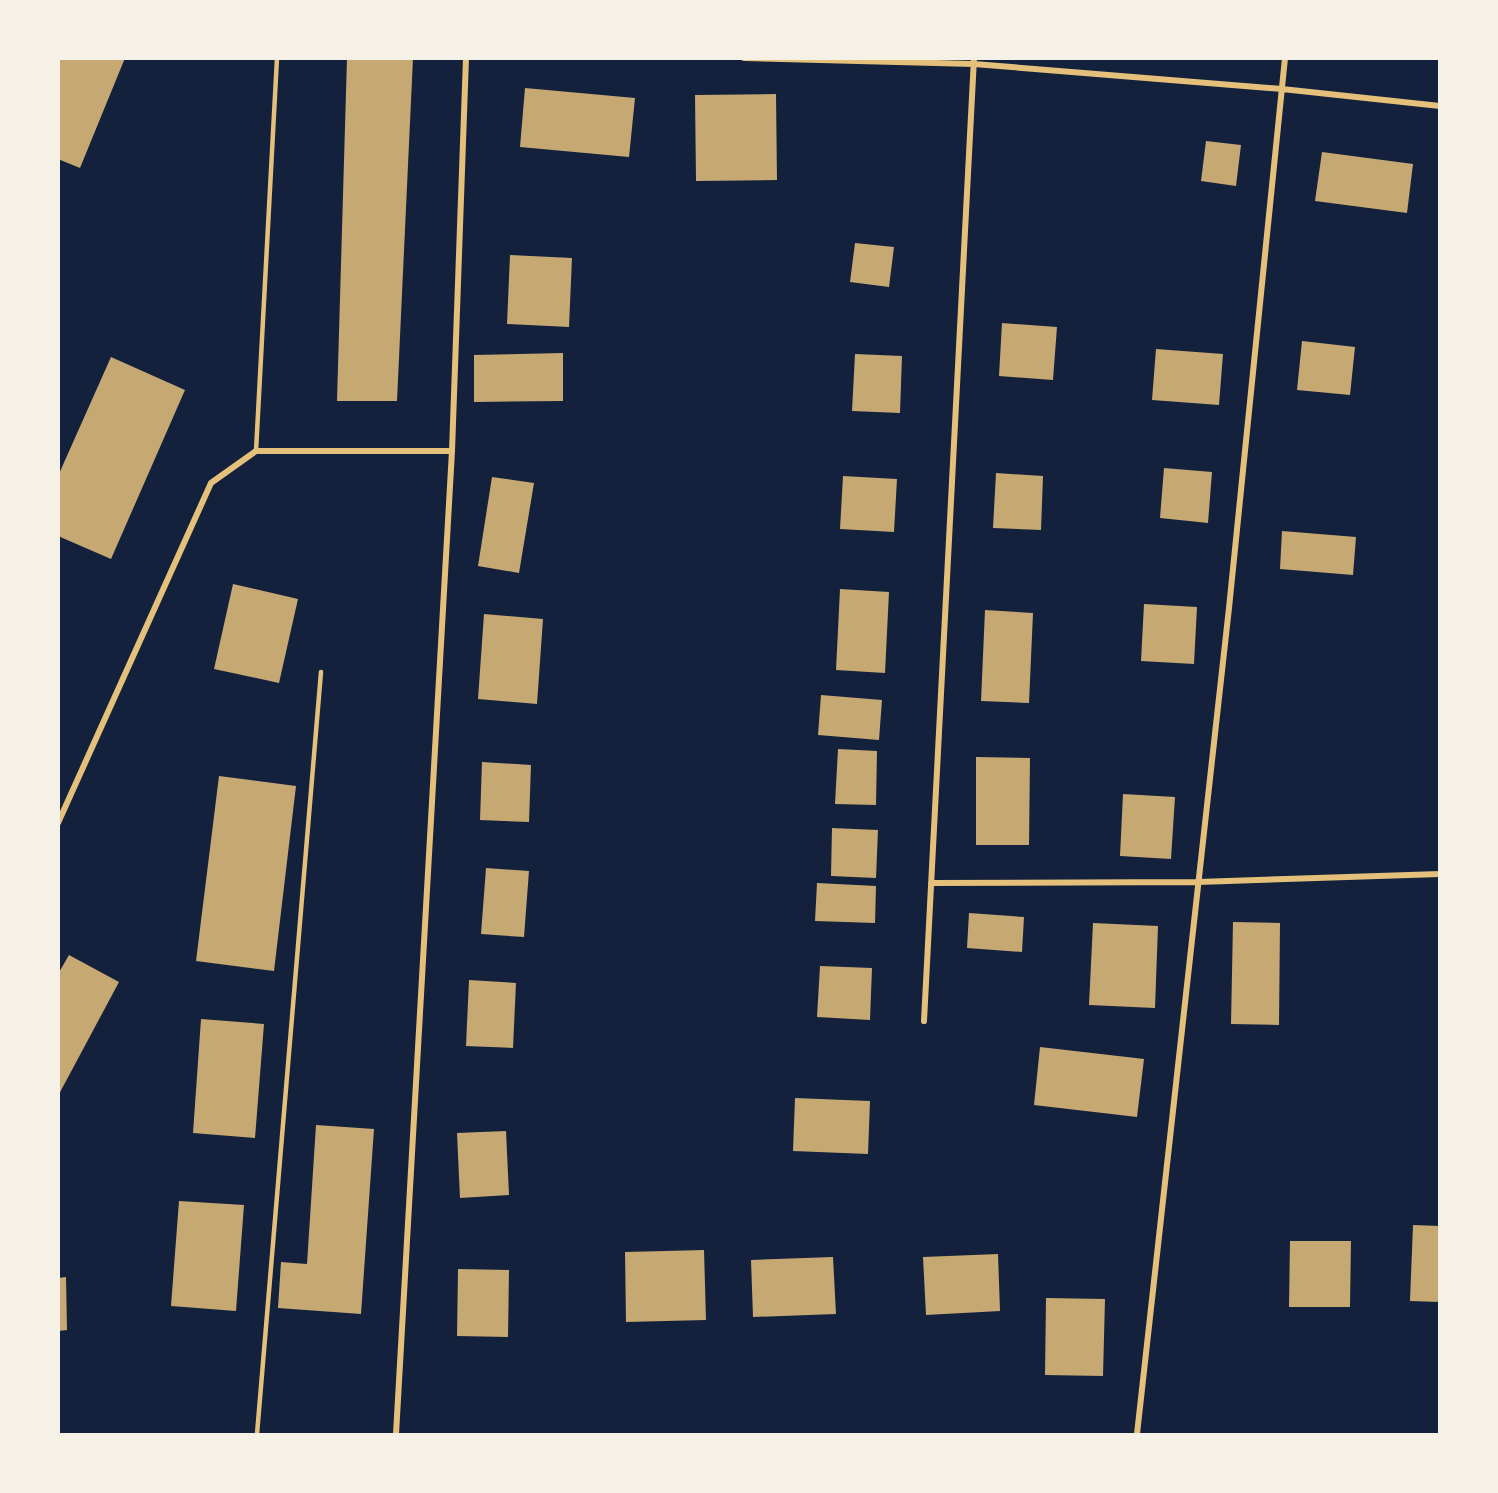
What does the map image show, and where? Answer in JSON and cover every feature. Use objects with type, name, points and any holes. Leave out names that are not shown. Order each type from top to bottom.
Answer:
[{"type":"street","points":[[396,1434],[452,451],[466,58]]},
{"type":"street","points":[[744,58],[974,61],[1440,106]]},
{"type":"street","points":[[1137,1434],[1285,58]]},
{"type":"street","points":[[924,1021],[974,61]]},
{"type":"street","points":[[58,823],[211,483],[256,451],[452,451]]},
{"type":"street","points":[[931,883],[1198,882],[1440,874]]},
{"type":"lane","points":[[256,451],[277,58]]},
{"type":"lane","points":[[256,1434],[321,672]]},
{"type":"building","points":[[58,58],[125,58],[80,168],[58,159]]},
{"type":"building","points":[[347,58],[413,58],[397,401],[337,401]]},
{"type":"building","points":[[525,88],[635,98],[629,157],[520,147]]},
{"type":"building","points":[[776,94],[777,180],[696,181],[695,95]]},
{"type":"building","points":[[1206,141],[1241,145],[1236,186],[1201,181]]},
{"type":"building","points":[[1322,152],[1413,164],[1407,213],[1315,201]]},
{"type":"building","points":[[855,243],[894,247],[889,287],[850,282]]},
{"type":"building","points":[[510,255],[572,258],[569,327],[507,324]]},
{"type":"building","points":[[1002,323],[1057,327],[1053,380],[999,376]]},
{"type":"building","points":[[1302,341],[1355,347],[1350,395],[1297,390]]},
{"type":"building","points":[[1156,349],[1223,354],[1219,405],[1152,400]]},
{"type":"building","points":[[563,353],[563,401],[474,402],[474,355]]},
{"type":"building","points":[[855,354],[902,356],[900,413],[852,411]]},
{"type":"building","points":[[111,357],[185,390],[111,559],[58,536],[58,476]]},
{"type":"building","points":[[1164,468],[1212,472],[1208,523],[1160,518]]},
{"type":"building","points":[[996,473],[1043,476],[1041,530],[993,528]]},
{"type":"building","points":[[843,476],[897,479],[894,532],[840,529]]},
{"type":"building","points":[[492,477],[534,483],[519,573],[478,566]]},
{"type":"building","points":[[1282,531],[1356,537],[1353,575],[1280,569]]},
{"type":"building","points":[[233,584],[298,599],[279,683],[214,669]]},
{"type":"building","points":[[840,589],[889,592],[885,673],[836,670]]},
{"type":"building","points":[[1144,604],[1197,607],[1194,664],[1141,661]]},
{"type":"building","points":[[985,610],[1033,613],[1029,703],[981,701]]},
{"type":"building","points":[[484,614],[543,619],[537,704],[478,699]]},
{"type":"building","points":[[821,695],[882,700],[879,740],[818,735]]},
{"type":"building","points":[[838,749],[877,751],[876,805],[835,804]]},
{"type":"building","points":[[976,757],[1030,758],[1029,845],[976,845]]},
{"type":"building","points":[[482,762],[531,765],[529,822],[480,820]]},
{"type":"building","points":[[219,776],[296,786],[274,971],[196,961]]},
{"type":"building","points":[[1123,794],[1175,797],[1171,859],[1120,856]]},
{"type":"building","points":[[832,828],[878,830],[876,878],[831,876]]},
{"type":"building","points":[[486,868],[529,871],[524,937],[481,934]]},
{"type":"building","points":[[817,883],[876,886],[875,923],[815,921]]},
{"type":"building","points":[[969,913],[1024,917],[1022,952],[967,948]]},
{"type":"building","points":[[1233,922],[1280,923],[1279,1025],[1231,1024]]},
{"type":"building","points":[[1093,923],[1158,926],[1155,1008],[1089,1005]]},
{"type":"building","points":[[69,955],[119,982],[58,1096],[58,974]]},
{"type":"building","points":[[820,966],[872,968],[870,1020],[817,1017]]},
{"type":"building","points":[[469,980],[516,983],[513,1048],[466,1046]]},
{"type":"building","points":[[201,1019],[264,1024],[255,1138],[193,1133]]},
{"type":"building","points":[[1040,1047],[1144,1059],[1137,1117],[1034,1105]]},
{"type":"building","points":[[795,1098],[870,1101],[868,1154],[793,1151]]},
{"type":"building","points":[[316,1125],[374,1129],[361,1314],[278,1308],[281,1262],[307,1264]]},
{"type":"building","points":[[506,1131],[509,1195],[460,1198],[457,1133]]},
{"type":"building","points":[[179,1201],[244,1205],[236,1311],[171,1306]]},
{"type":"building","points":[[1413,1225],[1440,1226],[1440,1302],[1410,1301]]},
{"type":"building","points":[[1290,1241],[1351,1241],[1350,1307],[1289,1307]]},
{"type":"building","points":[[704,1250],[706,1320],[626,1322],[625,1252]]},
{"type":"building","points":[[998,1254],[1000,1311],[926,1315],[923,1257]]},
{"type":"building","points":[[833,1257],[836,1314],[753,1317],[751,1260]]},
{"type":"building","points":[[458,1269],[509,1270],[508,1337],[457,1336]]},
{"type":"building","points":[[66,1277],[67,1330],[58,1331],[58,1278]]},
{"type":"building","points":[[1046,1298],[1105,1299],[1103,1376],[1045,1375]]}]
